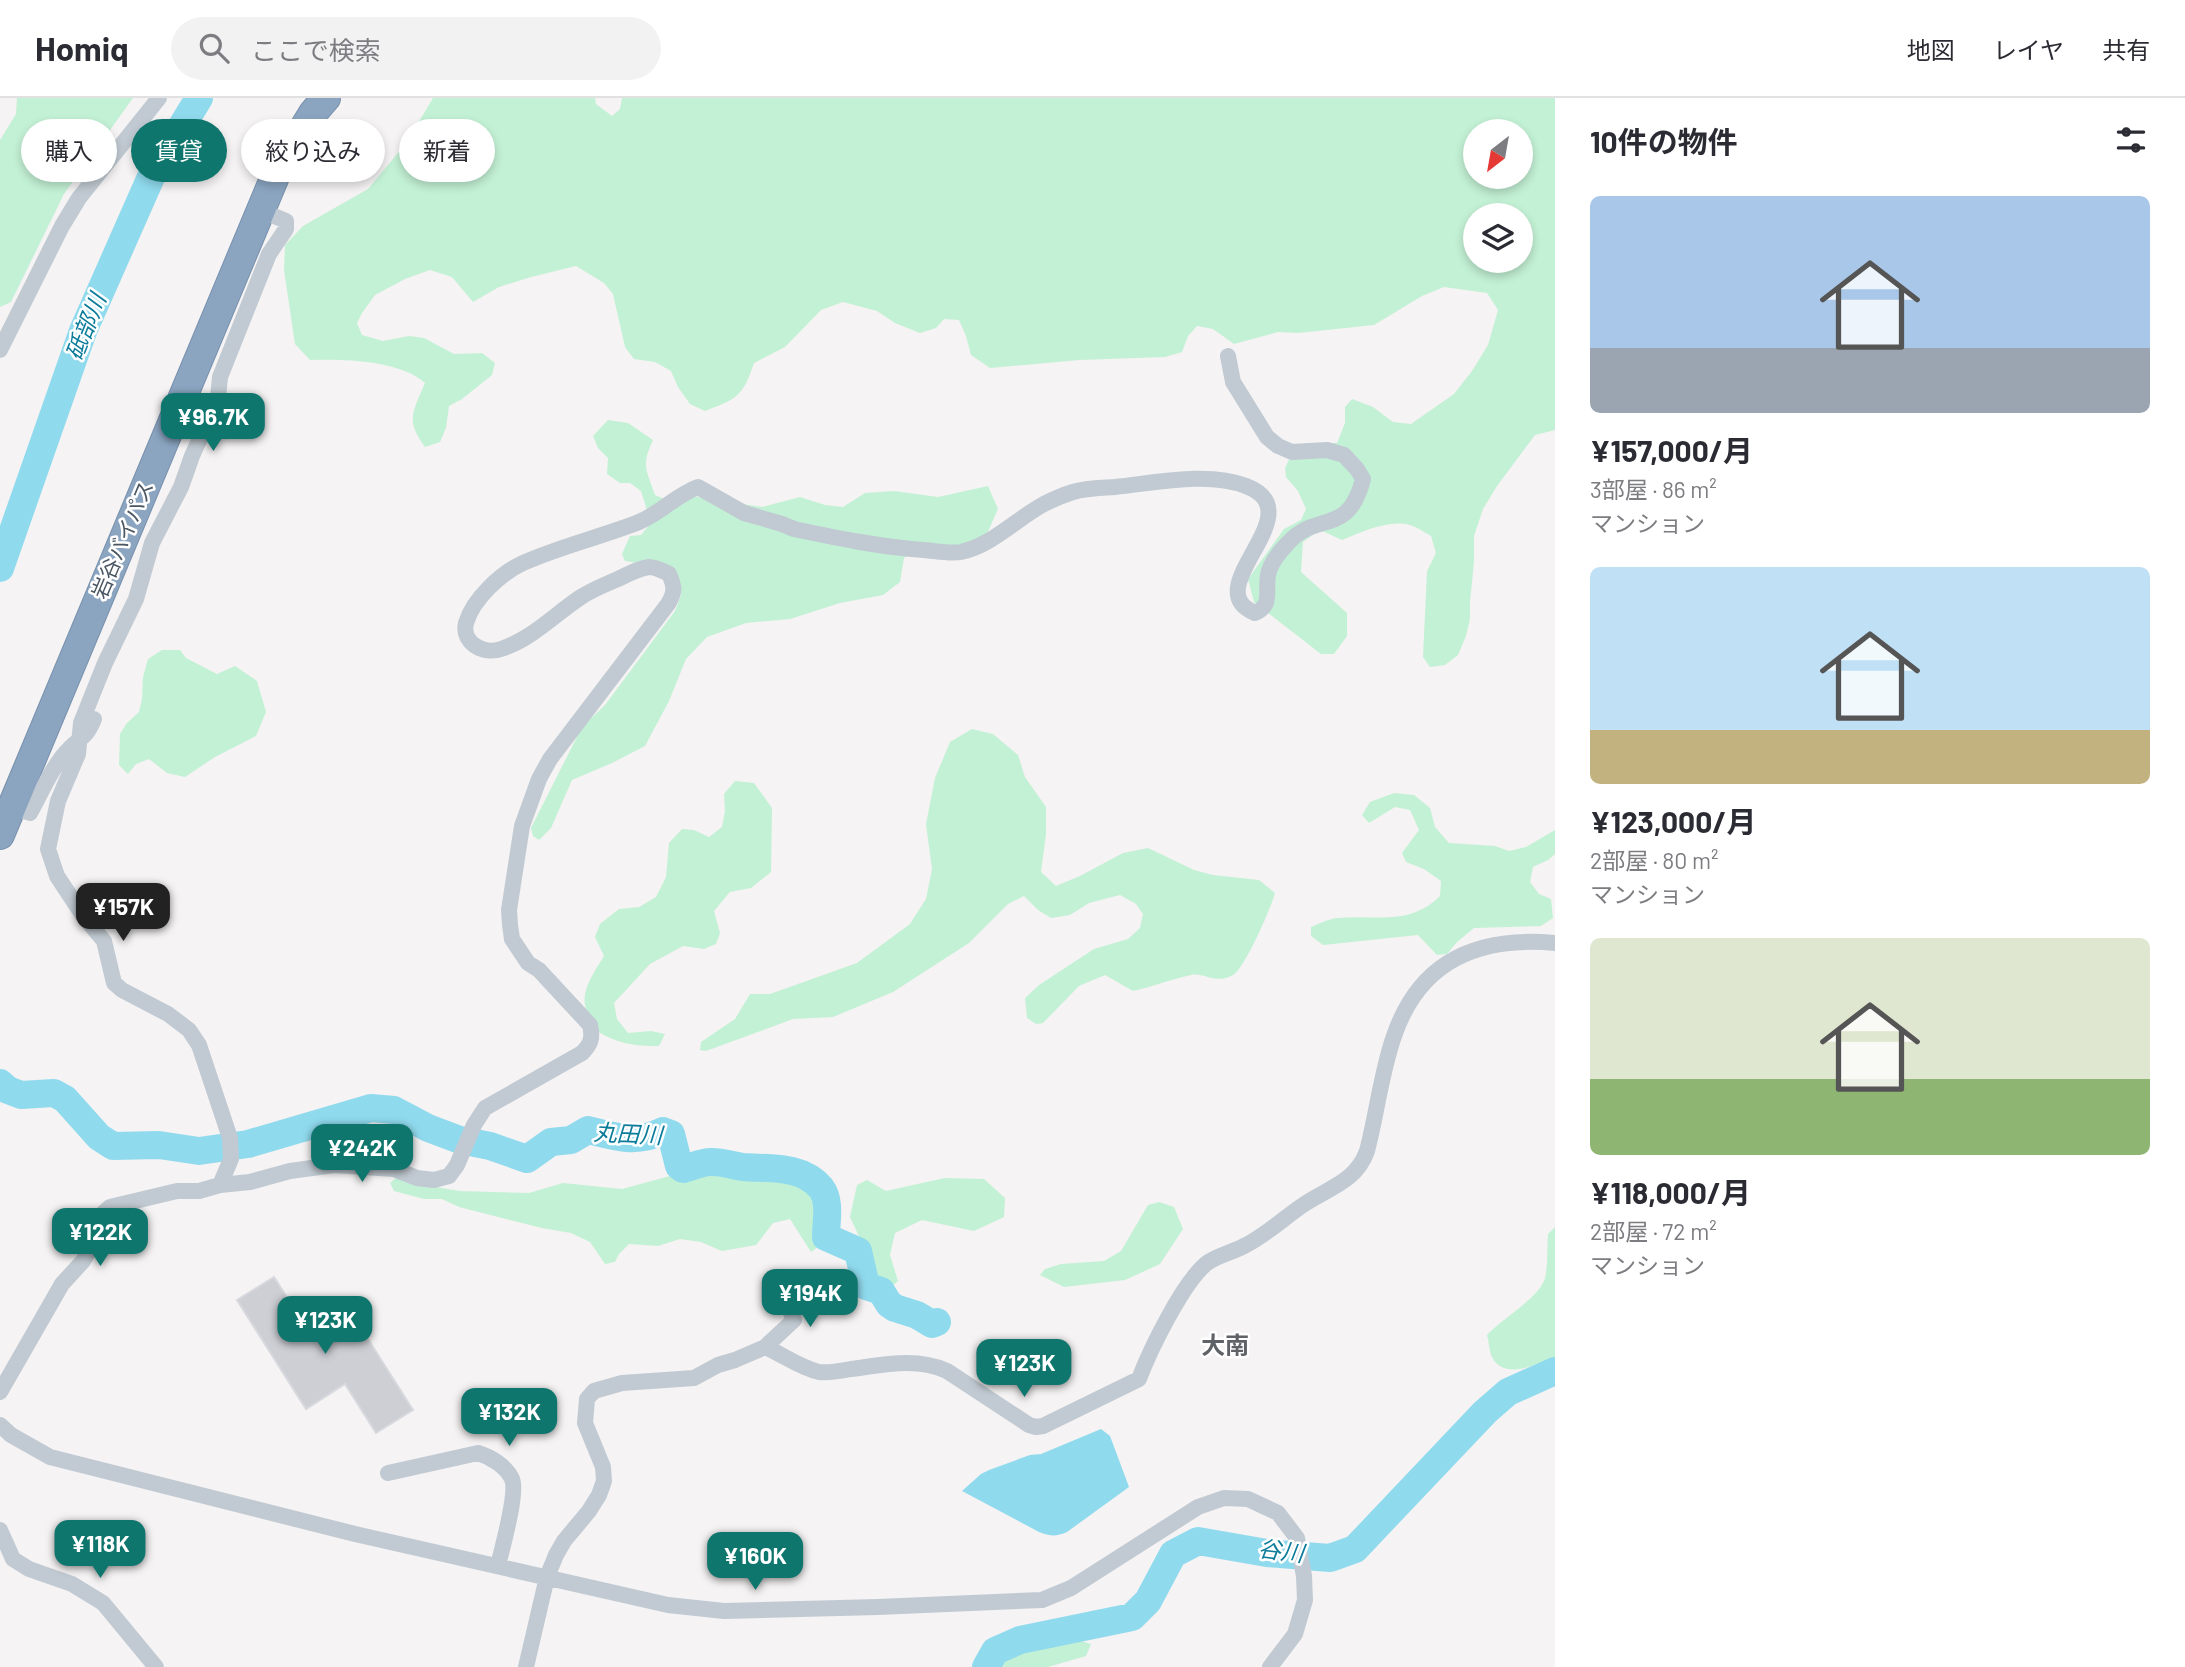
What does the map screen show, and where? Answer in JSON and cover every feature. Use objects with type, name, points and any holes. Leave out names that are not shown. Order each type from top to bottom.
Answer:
[{"type":"highway","name":"岩谷バイパス","points":[[0,835],[260,210],[294,142],[326,98]]},
{"type":"street","points":[[0,350],[62,226],[79,198],[159,98]]},
{"type":"street","points":[[220,1185],[232,1159],[230,1138],[199,1045],[189,1030],[169,1014],[122,990],[114,983],[104,941],[84,917],[57,876],[48,849],[58,801],[78,754],[81,723],[105,663],[136,599],[152,544],[181,487],[218,398],[220,377],[269,254],[286,229],[286,221],[260,210]]},
{"type":"street","points":[[0,1392],[62,1284],[83,1261],[92,1245],[100,1216],[110,1207],[177,1191],[199,1191],[220,1185],[250,1182],[290,1171],[334,1165],[394,1169],[417,1178],[434,1180],[449,1176],[485,1108],[582,1053],[590,1044],[593,1034],[590,1025],[539,970],[528,962],[512,939],[509,910],[522,826],[539,779],[550,759],[675,593],[674,584],[669,574],[648,567],[582,596],[519,640],[500,650],[488,651],[475,647],[467,636],[466,625],[488,589],[503,574],[523,563],[640,522],[658,513],[685,492],[698,487],[744,513],[794,529],[879,546],[960,553],[984,544],[1043,505],[1073,492],[1182,480],[1222,480],[1256,490],[1265,500],[1268,510],[1268,523],[1238,583],[1237,595],[1241,604],[1255,613],[1263,610],[1268,601],[1268,575],[1285,545],[1296,534],[1346,515],[1358,498],[1363,479],[1344,455],[1328,450],[1292,452],[1267,437],[1233,382],[1228,356]]},
{"type":"street","points":[[12,807],[30,813],[68,749],[87,734],[94,719]]},
{"type":"street","points":[[765,1347],[806,1368],[820,1372],[922,1362],[934,1365],[1036,1427],[1139,1379],[1181,1295],[1194,1276],[1209,1262],[1264,1236],[1301,1206],[1347,1181],[1363,1162],[1394,1036],[1406,1009],[1421,988],[1443,965],[1460,955],[1491,944],[1555,943]]},
{"type":"street","points":[[526,1667],[547,1577],[564,1541],[589,1511],[604,1481],[603,1467],[585,1423],[584,1409],[587,1399],[594,1391],[622,1383],[694,1378],[718,1365],[765,1347],[794,1320],[783,1294]]},
{"type":"street","points":[[0,1425],[11,1435],[50,1457],[355,1534],[668,1605],[724,1611],[1042,1600],[1071,1588],[1198,1507],[1224,1498],[1248,1499],[1278,1513],[1297,1538],[1304,1576],[1305,1600],[1295,1634],[1270,1667]]},
{"type":"street","points":[[388,1473],[478,1453],[490,1457],[503,1467],[512,1479],[514,1492],[498,1566]]},
{"type":"street","points":[[0,1530],[13,1559],[29,1569],[72,1584],[103,1603],[156,1667]]},
{"type":"green space","points":[[17,98],[133,98],[117,120],[21,119],[21,182],[73,182],[64,194],[11,302],[0,307],[0,140],[16,114]]},
{"type":"green space","points":[[433,98],[595,98],[596,104],[612,116],[620,109],[622,98],[1555,98],[1555,430],[1535,435],[1483,509],[1474,536],[1470,619],[1458,655],[1445,665],[1430,667],[1423,657],[1427,571],[1436,553],[1431,536],[1415,527],[1402,524],[1384,525],[1342,540],[1320,530],[1303,542],[1301,572],[1347,613],[1347,636],[1334,654],[1321,654],[1254,602],[1248,579],[1284,529],[1301,520],[1306,509],[1298,491],[1286,477],[1285,468],[1295,447],[1337,443],[1345,423],[1345,407],[1352,399],[1373,407],[1393,422],[1411,424],[1454,394],[1488,345],[1498,310],[1487,293],[1444,287],[1422,296],[1374,325],[1298,333],[1278,332],[1234,344],[1213,329],[1197,326],[1188,336],[1182,352],[1165,357],[1079,360],[990,368],[971,355],[959,320],[944,319],[936,328],[920,333],[895,323],[877,311],[843,302],[821,310],[785,347],[754,363],[746,383],[737,395],[705,411],[690,404],[671,371],[655,362],[634,359],[625,347],[613,294],[604,283],[576,266],[499,287],[473,302],[452,277],[430,270],[405,279],[375,295],[357,323],[362,335],[383,341],[409,336],[424,338],[454,354],[482,353],[495,363],[492,375],[449,406],[446,428],[440,442],[425,447],[415,430],[413,416],[425,383],[414,375],[386,365],[310,360],[295,344],[284,270],[285,245],[303,226],[368,189],[374,182],[385,182],[385,169],[399,152],[399,182],[495,182],[495,119],[421,119]]},
{"type":"green space","points":[[608,420],[628,423],[653,440],[647,456],[647,473],[655,495],[669,501],[691,496],[762,507],[800,497],[825,505],[843,507],[865,493],[894,491],[938,497],[988,486],[998,509],[986,536],[959,547],[915,551],[904,558],[900,582],[883,595],[840,603],[790,619],[746,623],[707,637],[686,659],[669,701],[645,746],[572,780],[551,828],[539,840],[533,836],[531,828],[582,727],[605,705],[675,611],[681,595],[679,583],[643,564],[625,561],[622,554],[630,536],[641,535],[651,523],[641,491],[630,483],[620,483],[607,474],[608,458],[598,448],[593,436]]},
{"type":"green space","points":[[162,650],[180,650],[186,658],[217,674],[235,666],[257,681],[266,712],[256,736],[215,757],[185,777],[167,773],[149,759],[136,764],[128,774],[119,765],[120,734],[139,712],[148,659]]},
{"type":"green space","points":[[972,729],[993,734],[1018,755],[1025,777],[1046,807],[1041,872],[1056,886],[1123,853],[1148,848],[1194,870],[1259,880],[1275,893],[1257,937],[1238,970],[1227,978],[1191,975],[1133,991],[1105,975],[1079,986],[1043,1023],[1036,1024],[1027,1018],[1025,998],[1039,985],[1094,949],[1128,939],[1140,928],[1143,914],[1136,904],[1120,895],[1089,903],[1070,915],[1051,918],[1024,896],[1008,904],[969,943],[893,992],[833,1017],[793,1019],[706,1051],[700,1050],[701,1042],[735,1019],[750,994],[770,994],[857,963],[910,924],[926,899],[932,869],[926,824],[935,778],[950,742]]},
{"type":"green space","points":[[735,781],[754,783],[772,808],[771,872],[751,888],[730,892],[714,911],[720,933],[716,944],[704,949],[683,946],[650,964],[614,1003],[617,1019],[628,1033],[651,1031],[665,1034],[659,1046],[612,1039],[597,1031],[586,1008],[585,999],[590,979],[604,956],[595,937],[600,924],[619,909],[639,907],[656,897],[666,877],[669,843],[682,829],[694,830],[709,837],[722,827],[724,794]]},
{"type":"green space","points":[[1394,793],[1414,795],[1430,808],[1435,827],[1449,843],[1495,846],[1509,851],[1526,847],[1555,830],[1555,854],[1533,867],[1530,882],[1539,894],[1551,899],[1553,918],[1541,926],[1474,928],[1447,954],[1437,955],[1418,935],[1323,945],[1311,936],[1311,927],[1330,919],[1404,916],[1428,906],[1440,896],[1441,881],[1424,869],[1406,862],[1402,853],[1419,830],[1410,810],[1395,807],[1369,823],[1362,815],[1370,802]]},
{"type":"green space","points":[[707,1166],[760,1172],[784,1171],[813,1190],[822,1202],[822,1244],[811,1252],[790,1219],[773,1223],[756,1245],[722,1251],[701,1242],[680,1239],[658,1246],[629,1244],[615,1262],[605,1264],[590,1242],[571,1233],[459,1207],[442,1199],[424,1199],[394,1191],[390,1183],[396,1178],[460,1191],[529,1193],[563,1183],[622,1189]]},
{"type":"green space","points":[[945,1178],[984,1179],[1005,1198],[1004,1217],[974,1231],[922,1220],[895,1233],[890,1255],[898,1281],[887,1291],[871,1272],[869,1258],[850,1217],[857,1185],[867,1180],[886,1191]]},
{"type":"green space","points":[[1159,1202],[1174,1207],[1183,1229],[1160,1264],[1125,1280],[1064,1287],[1040,1275],[1045,1269],[1061,1264],[1104,1261],[1121,1251],[1148,1205]]},
{"type":"green space","points":[[1555,1227],[1555,1357],[1522,1369],[1505,1368],[1497,1364],[1492,1357],[1487,1335],[1542,1285],[1546,1273],[1548,1234]]},
{"type":"green space","points":[[1081,1641],[1091,1644],[1086,1656],[1048,1667],[976,1667],[1019,1652]]},
{"type":"water","points":[[1101,1429],[1110,1436],[1129,1487],[1067,1532],[1053,1535],[1039,1532],[962,1491],[989,1470],[1030,1455],[1041,1454]]},
{"type":"building","points":[[274,1277],[308,1330],[347,1306],[413,1410],[376,1433],[345,1384],[306,1409],[237,1300]]},
{"type":"waterway","name":"砥部川","points":[[0,568],[83,331],[151,177],[199,98]]},
{"type":"waterway","name":"丸田川","points":[[0,1083],[8,1090],[21,1095],[54,1093],[65,1099],[99,1137],[113,1146],[159,1145],[199,1151],[248,1144],[371,1108],[394,1110],[428,1128],[460,1140],[490,1146],[527,1159],[551,1142],[571,1140],[588,1130],[635,1138],[663,1131],[671,1134],[679,1166],[683,1169],[718,1162],[805,1175],[824,1193],[827,1212],[826,1237],[858,1251],[866,1286],[881,1291],[895,1308],[917,1315],[932,1324],[937,1322]]},
{"type":"waterway","name":"谷川","points":[[986,1667],[995,1651],[1020,1640],[1132,1617],[1148,1601],[1173,1554],[1198,1541],[1267,1553],[1330,1558],[1355,1549],[1485,1412],[1508,1392],[1555,1371]]},
{"type":"district","name":"大南","points":[[1225,1346]]}]
